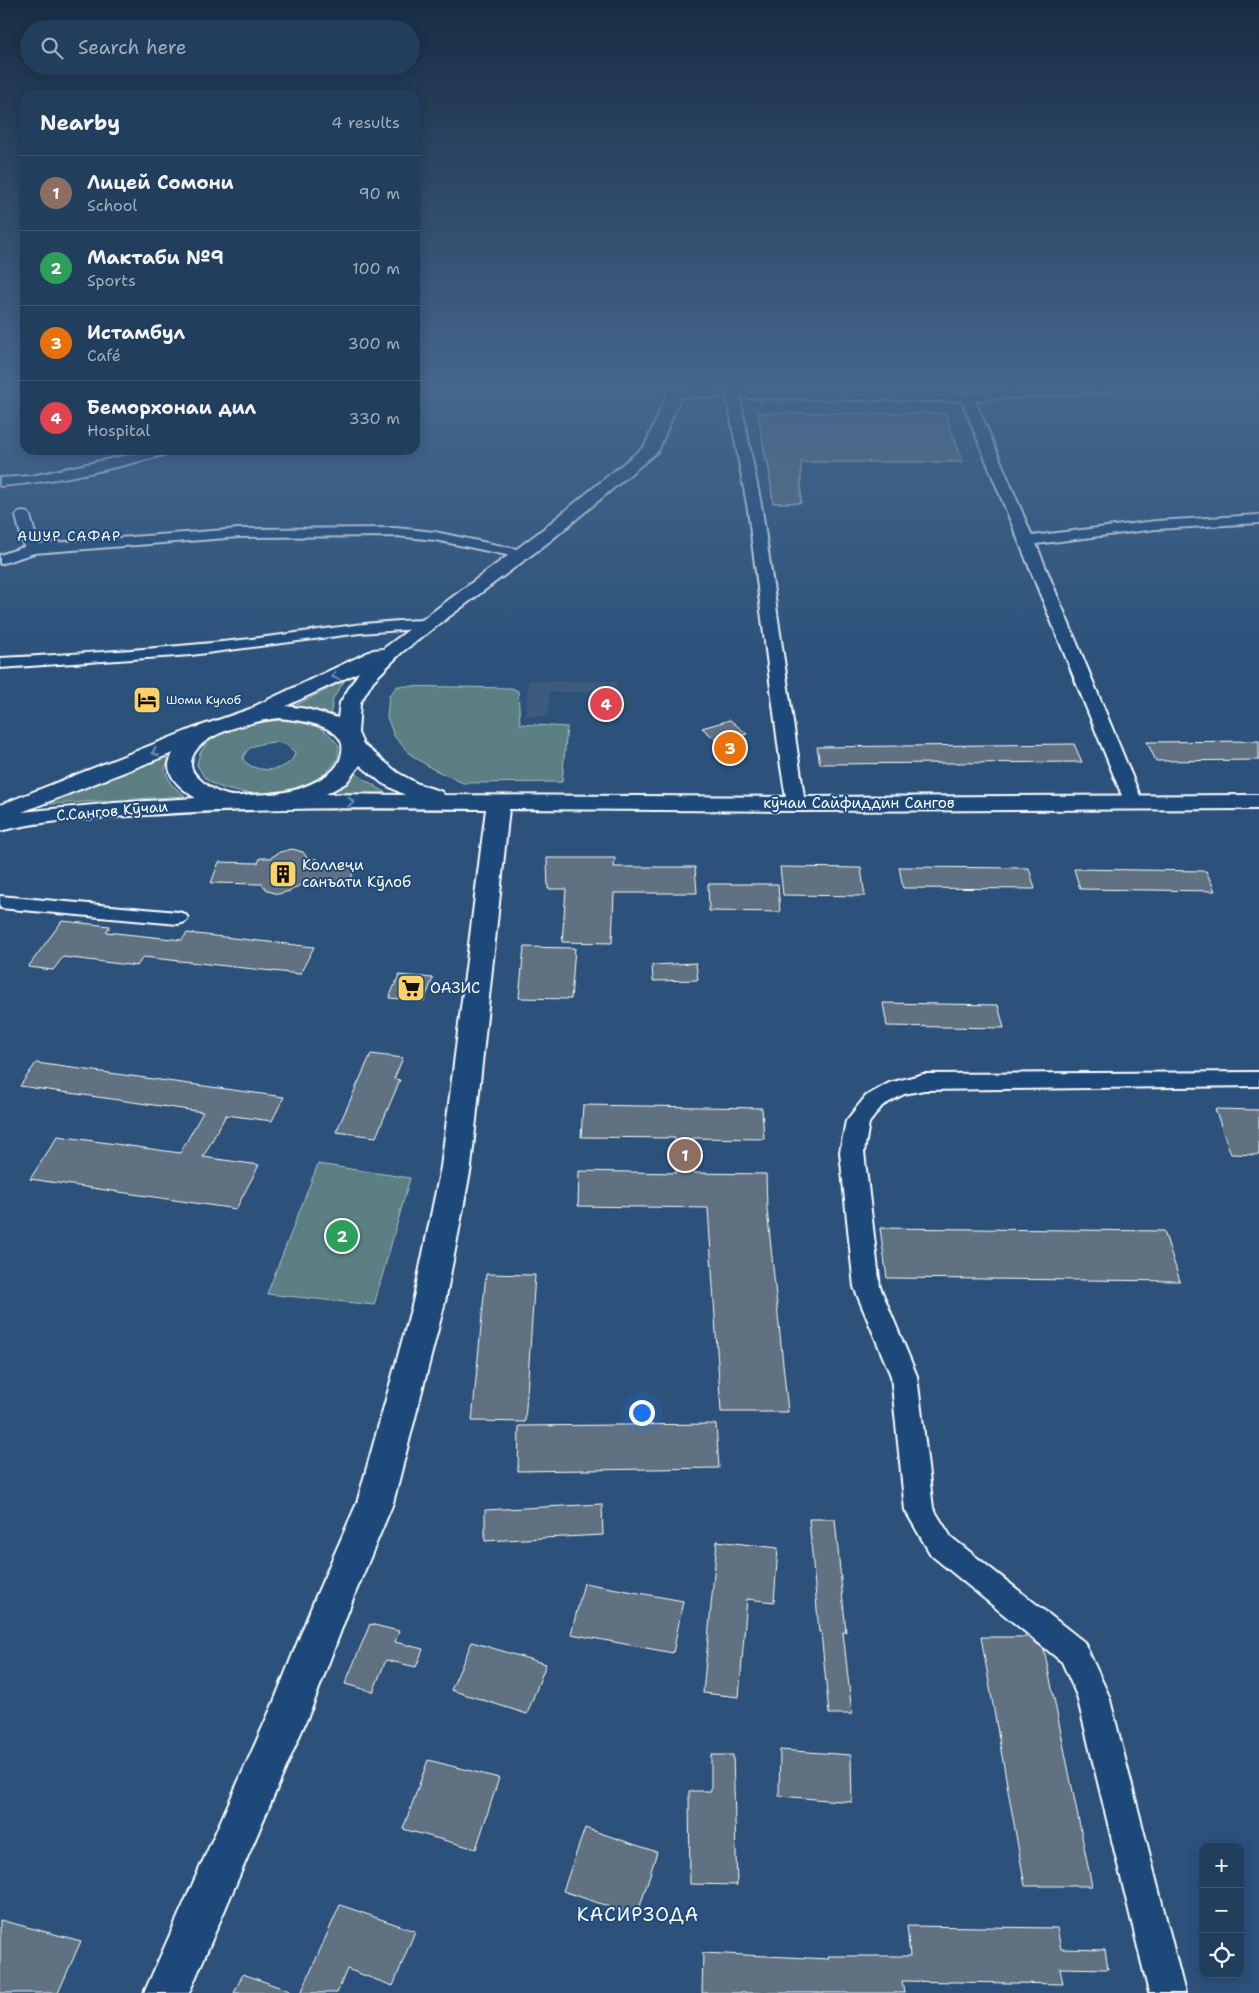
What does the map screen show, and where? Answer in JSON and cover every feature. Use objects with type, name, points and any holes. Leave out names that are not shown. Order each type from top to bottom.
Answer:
[{"type":"street","points":[[0,482],[32,480]]},
{"type":"street","points":[[0,489],[32,480]]},
{"type":"street","points":[[285,801],[316,791],[338,778],[351,763],[350,703],[364,678],[395,648],[521,554],[612,480]]},
{"type":"street","points":[[748,480],[754,509],[773,639],[780,703],[796,804]]},
{"type":"street","points":[[1003,480],[1085,687],[1134,803]]},
{"type":"street","points":[[23,516],[32,549]]},
{"type":"street","points":[[1027,541],[1156,525],[1259,519]]},
{"type":"street","points":[[0,560],[32,549],[239,533],[396,532],[436,536],[521,554]]},
{"type":"street","points":[[0,663],[118,657],[255,643],[390,625],[425,626]]},
{"type":"street","points":[[0,812],[250,715],[395,648]]},
{"type":"street","points":[[250,715],[279,712],[307,714],[330,722],[350,740],[379,772],[418,793],[459,803]]},
{"type":"street","points":[[200,734],[185,749],[180,764],[186,780],[202,792],[225,803]]},
{"type":"street","points":[[285,801],[459,803]]},
{"type":"street","name":"С.Сангов Кӯчаи","points":[[0,824],[15,820],[114,810],[285,801]]},
{"type":"street","name":"кӯчаи Сайфиддин Сангов","points":[[459,803],[1259,802]]},
{"type":"street","points":[[166,1993],[292,1707],[335,1596],[375,1503],[429,1302],[456,1167],[498,803]]},
{"type":"street","points":[[0,902],[178,918]]},
{"type":"street","points":[[1167,1993],[1093,1696],[1073,1652],[940,1546],[919,1510],[904,1376],[867,1287],[852,1152],[858,1121],[874,1101],[897,1088],[924,1082],[1259,1079]]},
{"type":"shaded area","points":[[528,681],[617,681],[617,716],[594,716],[594,692],[549,692],[548,716],[526,716]]},
{"type":"green space","points":[[344,681],[333,699],[330,716],[288,709]]},
{"type":"green space","points":[[397,686],[512,688],[518,691],[520,724],[567,727],[562,782],[463,783],[431,768],[410,754],[394,736],[387,717],[389,696]]},
{"type":"green space","points":[[289,720],[317,727],[334,739],[339,746],[338,758],[326,773],[311,782],[294,788],[254,793],[235,791],[218,786],[204,777],[197,765],[199,757],[210,741],[219,734],[241,725]],"holes":[[[276,742],[285,744],[295,752],[292,759],[280,768],[255,768],[243,759],[248,750],[256,745]]]},
{"type":"green space","points":[[170,754],[165,770],[171,784],[185,796],[35,805]]},
{"type":"green space","points":[[353,772],[386,793],[325,794]]},
{"type":"green space","points":[[318,1164],[410,1178],[374,1305],[267,1294]]},
{"type":"building","points":[[770,480],[801,480],[801,503],[773,503]]},
{"type":"building","points":[[730,720],[747,734],[719,742],[702,728]]},
{"type":"building","points":[[1259,741],[1259,760],[1156,761],[1147,742]]},
{"type":"building","points":[[1074,744],[1082,762],[820,764],[817,747]]},
{"type":"building","name":"Коллеҷи санъати Кӯлоб","points":[[292,849],[303,852],[308,859],[318,859],[316,864],[355,865],[349,886],[300,885],[290,891],[278,894],[268,891],[262,884],[211,883],[219,862],[258,863],[260,858],[270,858],[280,852]]},
{"type":"building","points":[[547,858],[615,858],[614,867],[695,867],[697,893],[614,893],[612,943],[562,942],[566,889],[548,889]]},
{"type":"building","points":[[780,867],[861,868],[865,896],[783,895]]},
{"type":"building","points":[[899,867],[1029,868],[1035,889],[903,888]]},
{"type":"building","points":[[1074,869],[1206,871],[1215,891],[1080,889]]},
{"type":"building","points":[[708,884],[778,884],[780,912],[709,911]]},
{"type":"building","points":[[62,921],[110,926],[106,932],[182,940],[187,933],[314,947],[300,974],[143,957],[137,966],[63,957],[53,970],[28,967]]},
{"type":"building","points":[[524,947],[575,948],[571,999],[519,998]]},
{"type":"building","points":[[696,963],[698,980],[653,981],[652,965]]},
{"type":"building","name":"ОАЗИС","points":[[399,975],[433,978],[424,1001],[389,998]]},
{"type":"building","points":[[883,1003],[998,1005],[1004,1028],[887,1026]]},
{"type":"building","points":[[371,1054],[403,1058],[394,1079],[400,1080],[376,1137],[336,1132]]},
{"type":"building","points":[[36,1063],[284,1097],[272,1121],[226,1115],[203,1157],[259,1165],[236,1209],[30,1179],[58,1136],[180,1153],[203,1112],[20,1086]]},
{"type":"building","points":[[583,1105],[762,1108],[764,1139],[693,1138],[694,1173],[766,1174],[767,1209],[788,1412],[721,1412],[708,1208],[578,1206],[579,1171],[676,1173],[675,1138],[581,1137]]},
{"type":"building","points":[[1215,1109],[1259,1110],[1259,1155],[1231,1154]]},
{"type":"building","points":[[880,1228],[1164,1231],[1180,1281],[887,1278]]},
{"type":"building","points":[[486,1274],[535,1275],[525,1422],[472,1421]]},
{"type":"building","points":[[716,1424],[719,1468],[518,1471],[519,1426]]},
{"type":"building","points":[[602,1504],[603,1535],[485,1541],[485,1510]]},
{"type":"building","points":[[809,1519],[835,1519],[846,1632],[843,1632],[852,1714],[829,1714],[821,1632],[819,1632]]},
{"type":"building","points":[[717,1541],[778,1548],[774,1602],[747,1599],[739,1697],[703,1693]]},
{"type":"building","points":[[584,1583],[683,1601],[673,1653],[571,1634]]},
{"type":"building","points":[[370,1624],[399,1631],[395,1642],[423,1649],[416,1667],[386,1660],[373,1692],[345,1684]]},
{"type":"building","points":[[981,1637],[1028,1637],[1044,1649],[1092,1886],[1025,1886]]},
{"type":"building","points":[[472,1642],[546,1664],[527,1714],[451,1690]]},
{"type":"building","points":[[780,1750],[851,1755],[852,1802],[779,1796]]},
{"type":"building","points":[[711,1755],[733,1755],[737,1885],[690,1884],[689,1791],[711,1791]]},
{"type":"building","points":[[428,1760],[499,1778],[476,1849],[403,1829]]},
{"type":"building","points":[[585,1828],[657,1852],[637,1916],[563,1891]]},
{"type":"building","points":[[340,1905],[415,1931],[393,1986],[347,1969],[337,1993],[301,1993]]},
{"type":"building","points":[[0,1920],[81,1941],[58,1993],[0,1993]]},
{"type":"building","points":[[907,1926],[1057,1928],[1061,1949],[1105,1950],[1108,1969],[1060,1968],[1063,1984],[902,1981],[904,1993],[702,1993],[703,1953],[829,1959],[828,1956],[910,1956]]},
{"type":"building","points":[[243,1974],[290,1991],[290,1993],[234,1993]]},
{"type":"place","name":"Шоми Кулоб","points":[[147,700]]},
{"type":"place","name":"Беморхонаи дил","points":[[606,704]]},
{"type":"place","name":"Истамбул","points":[[730,748]]},
{"type":"place","name":"Коллеҷи санъати Кӯлоб","points":[[283,874]]},
{"type":"place","name":"ОАЗИС","points":[[411,988]]},
{"type":"place","name":"Лицей Сомони","points":[[685,1155]]},
{"type":"place","name":"Мактаби №9","points":[[342,1236]]},
{"type":"district","name":"АШУР САФАР","points":[[69,536]]},
{"type":"district","name":"КАСИРЗОДА","points":[[638,1914]]}]
